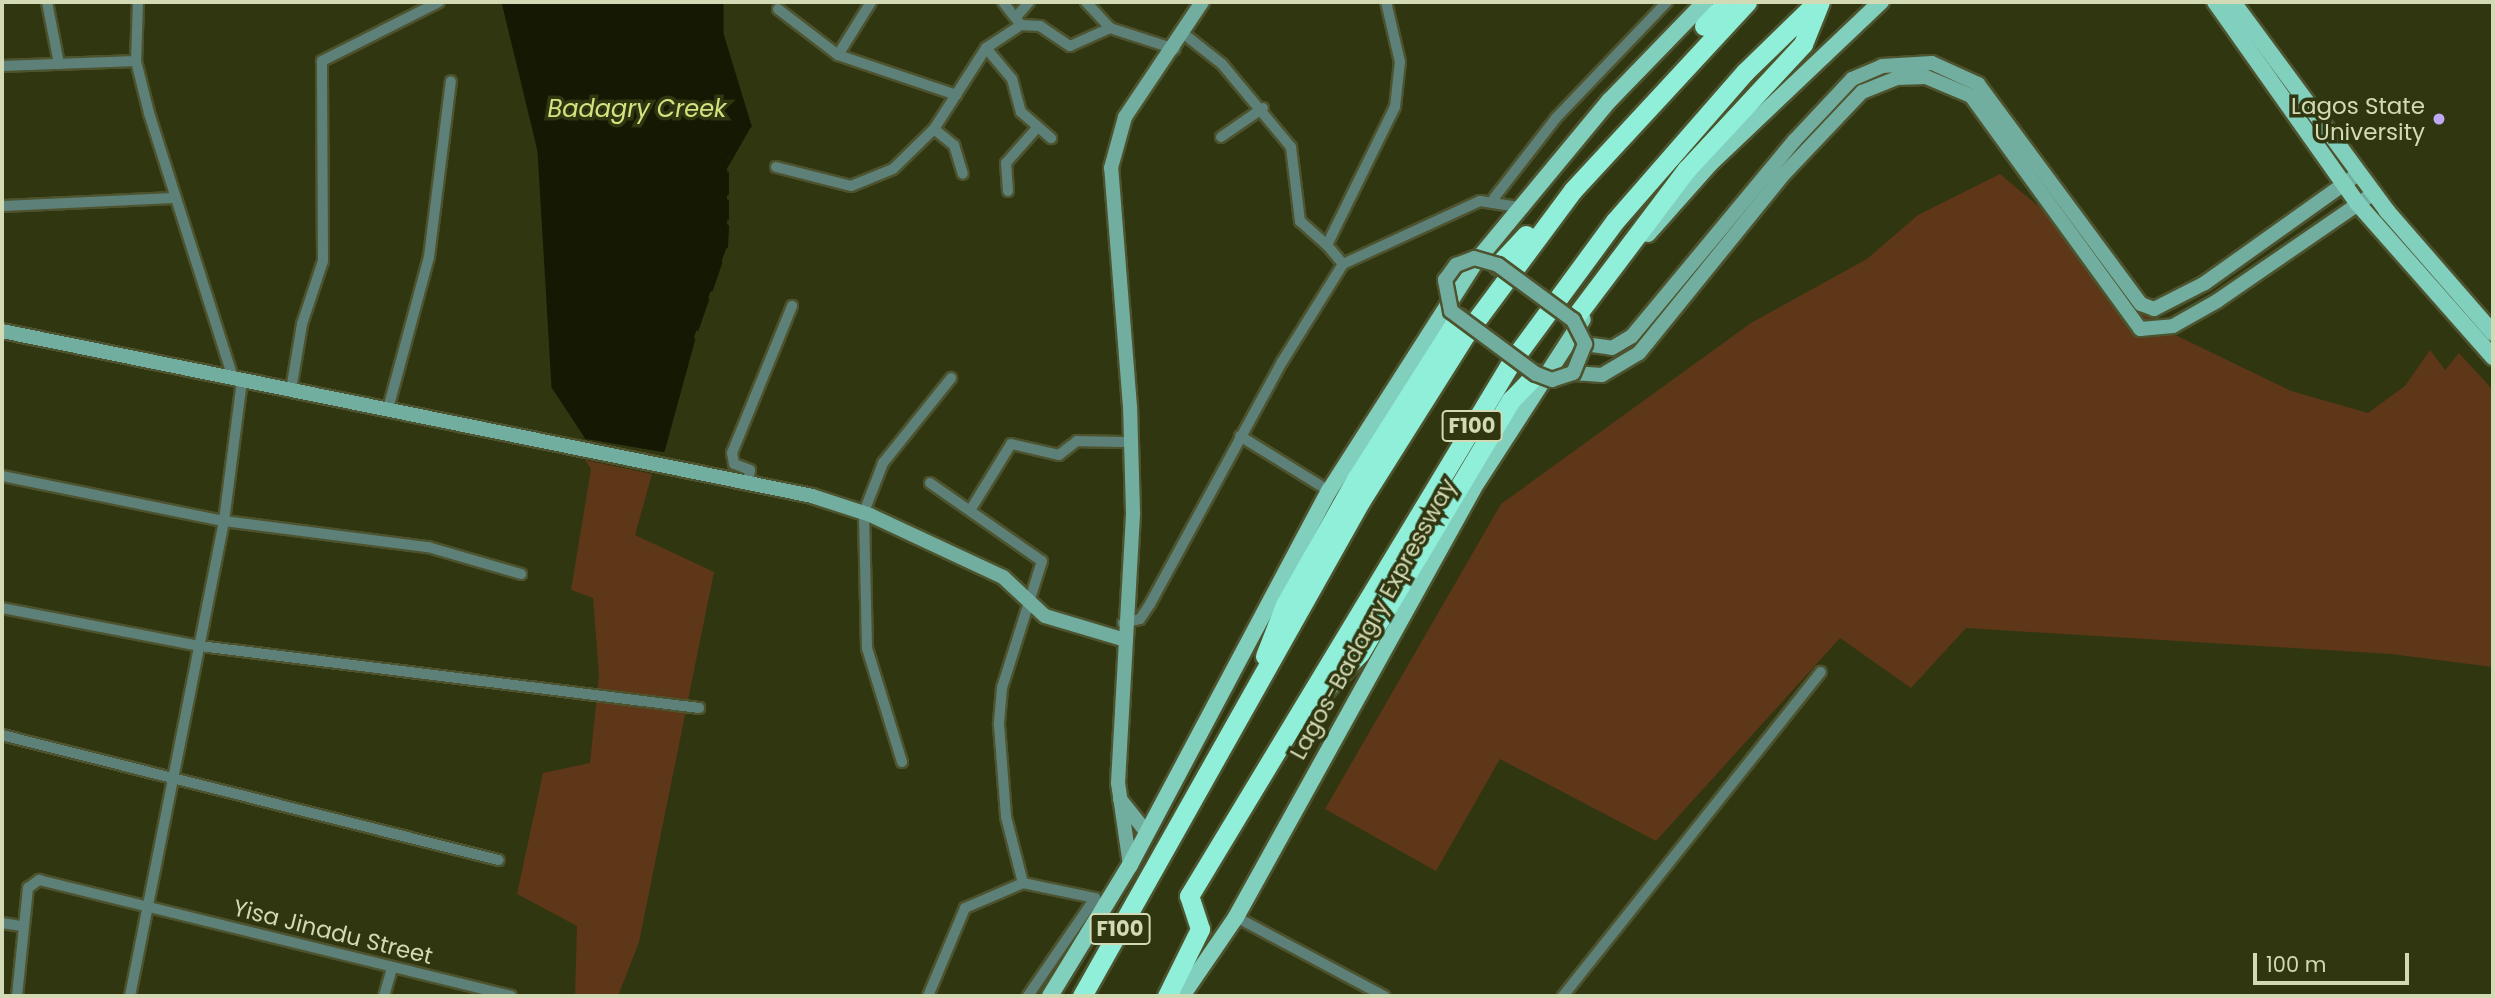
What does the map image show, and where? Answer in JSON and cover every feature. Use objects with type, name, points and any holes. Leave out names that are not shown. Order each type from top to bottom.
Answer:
[{"type":"highway","points":[[1498,265],[1622,118],[1727,2]]},
{"type":"highway","name":"F100","points":[[1082,996],[1360,502],[1475,323],[1573,190],[1746,2]]},
{"type":"highway","points":[[1573,320],[1686,170],[1802,44],[1819,2]]},
{"type":"highway","name":"Lagos-Badagry Expressway","points":[[1167,996],[1200,929],[1189,896],[1311,701],[1408,532],[1550,307],[1615,221],[1745,72],[1819,2]]},
{"type":"highway","points":[[1266,669],[1269,637],[1356,480],[1458,318]]},
{"type":"highway","points":[[1311,701],[1354,661],[1511,400],[1536,374]]},
{"type":"main road","points":[[1130,864],[1119,798],[1122,639],[1133,512],[1131,442],[1111,187],[1114,141],[1175,49],[1202,2]]},
{"type":"main road","points":[[1051,996],[1130,864],[1329,491],[1474,264],[1524,208],[1609,101],[1705,2]]},
{"type":"main road","name":"Lagos-Badagry Expressway","points":[[1182,996],[1236,917],[1473,489],[1579,325],[1710,164],[1881,2]]},
{"type":"main road","points":[[2215,2],[2358,204],[2493,357]]},
{"type":"main road","points":[[2233,2],[2374,193],[2493,333]]},
{"type":"main road","points":[[1585,344],[1612,348],[1632,337],[1741,215],[1852,79],[1904,62],[1949,68],[1978,84],[2141,304],[2154,309],[2205,284],[2359,173]]},
{"type":"main road","points":[[1573,373],[1585,344],[1573,320],[1498,265],[1474,258],[1449,272],[1444,295],[1458,318],[1536,374],[1552,380],[1573,373],[1602,375],[1639,353],[1741,215],[1862,92],[1905,76],[1971,96],[2140,329],[2173,326],[2206,307],[2374,193]]},
{"type":"main road","points":[[2,331],[291,390],[389,405],[863,512],[1003,577],[1030,599],[1045,616],[1122,639]]},
{"type":"main road","points":[[1119,798],[1147,833]]},
{"type":"street","points":[[47,2],[59,64]]},
{"type":"street","points":[[130,996],[223,521],[238,379],[208,284],[174,198],[136,61],[138,2]]},
{"type":"street","points":[[291,390],[302,324],[323,261],[322,61],[439,2]]},
{"type":"street","points":[[838,55],[871,2]]},
{"type":"street","points":[[1003,2],[1019,21],[1040,26],[1070,46],[1110,28]]},
{"type":"street","points":[[776,167],[851,186],[870,183],[893,170],[934,129],[986,48],[1019,21],[1028,2]]},
{"type":"street","points":[[1086,2],[1110,28],[1175,49]]},
{"type":"street","points":[[1327,245],[1395,107],[1400,62],[1386,2]]},
{"type":"street","points":[[1123,623],[1140,619],[1150,604],[1240,436],[1343,264],[1494,198],[1556,118],[1667,2]]},
{"type":"street","points":[[778,9],[838,55],[956,95]]},
{"type":"street","points":[[1184,34],[1263,108],[1291,147],[1300,221],[1327,245],[1343,264]]},
{"type":"street","points":[[986,48],[1012,79],[1018,106],[1036,129],[1051,138]]},
{"type":"street","points":[[2,66],[136,61]]},
{"type":"street","points":[[389,405],[429,257],[451,82]]},
{"type":"street","points":[[1221,137],[1263,108]]},
{"type":"street","points":[[934,129],[954,145],[963,173]]},
{"type":"street","points":[[1008,191],[1006,163],[1036,129]]},
{"type":"street","points":[[2,206],[174,198]]},
{"type":"street","points":[[1494,198],[1524,208]]},
{"type":"street","points":[[748,484],[750,470],[734,464],[732,453],[792,306]]},
{"type":"street","points":[[902,762],[867,648],[863,512],[883,463],[951,378]]},
{"type":"street","points":[[1240,436],[1329,491]]},
{"type":"street","points":[[971,509],[1011,444],[1059,455],[1077,441],[1131,442]]},
{"type":"street","points":[[2,475],[223,521],[428,547],[521,573]]},
{"type":"street","points":[[930,483],[1040,555],[1030,599],[1002,688],[999,725],[1004,804],[1023,883]]},
{"type":"street","points":[[2,608],[200,646],[699,708]]},
{"type":"street","points":[[1563,996],[1821,672]]},
{"type":"street","points":[[2,735],[172,775],[498,860]]},
{"type":"street","name":"Yisa Jinadu Street","points":[[22,926],[32,880],[146,904],[391,971],[511,996]]},
{"type":"street","points":[[928,996],[965,908],[1023,883],[1095,898],[1028,996]]},
{"type":"street","points":[[1236,917],[1384,996]]},
{"type":"street","points":[[2,923],[22,926],[17,996]]},
{"type":"street","points":[[384,996],[391,971]]},
{"type":"street","points":[[447,996],[450,983]]},
{"type":"shaded area","points":[[2000,174],[2093,252],[2165,330],[2291,391],[2368,413],[2405,386],[2430,350],[2445,370],[2459,353],[2493,390],[2493,667],[2391,654],[1966,628],[1911,688],[1840,638],[1656,841],[1500,759],[1436,871],[1325,809],[1501,504],[1751,323],[1867,259],[1918,215]]},
{"type":"shaded area","points":[[585,460],[652,474],[635,535],[714,572],[639,942],[618,996],[575,996],[577,926],[517,894],[543,773],[590,763],[599,675],[593,598],[571,590],[591,469]]},
{"type":"water","name":"Badagry Creek","points":[[504,2],[722,2],[722,34],[750,126],[727,160],[727,246],[686,359],[663,450],[587,437],[554,387],[540,151]]},
{"type":"waterway","points":[[504,2],[540,151],[554,387],[587,437],[663,450],[693,340]]},
{"type":"waterway","points":[[722,2],[722,34],[750,126],[727,166]]},
{"type":"waterway","points":[[727,174],[727,194]]},
{"type":"waterway","points":[[727,202],[727,219]]},
{"type":"waterway","points":[[726,247],[727,227]]},
{"type":"waterway","points":[[711,290],[720,264]]},
{"type":"waterway","points":[[697,329],[707,300]]},
{"type":"place","name":"Lagos State University","points":[[2439,119]]}]
